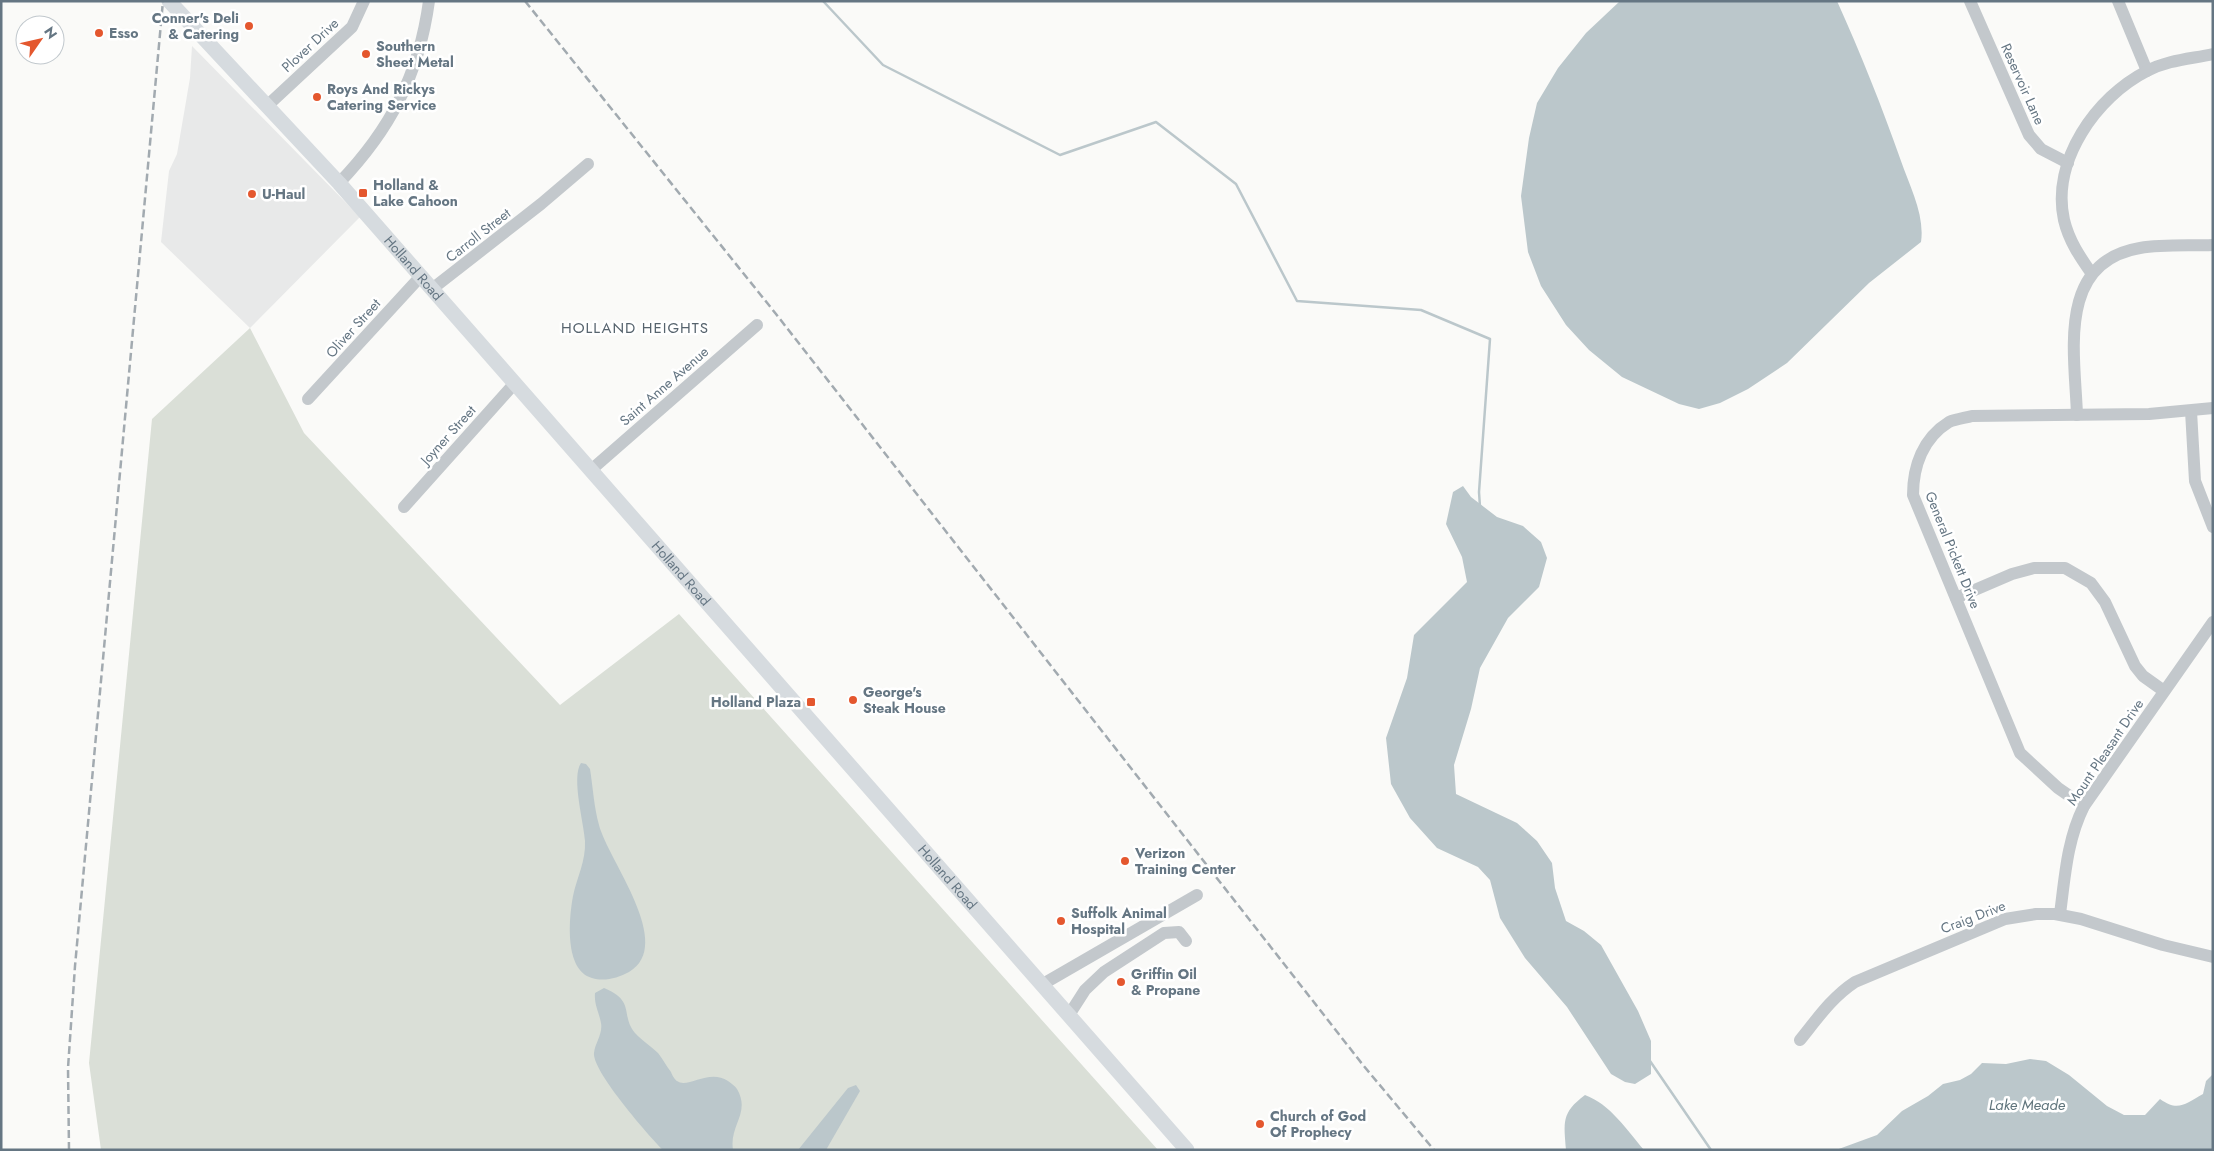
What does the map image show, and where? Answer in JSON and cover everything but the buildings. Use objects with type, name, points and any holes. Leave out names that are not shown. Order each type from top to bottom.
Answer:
[{"type":"main road","name":"Holland Road","points":[[169,1],[339,183],[1187,1150]]},
{"type":"street","name":"Plover Drive","points":[[268,105],[352,26],[364,1]]},
{"type":"street","points":[[339,183],[376,140],[400,101],[419,53],[429,1]]},
{"type":"street","name":"Reservoir Lane","points":[[1970,1],[2026,130],[2041,149],[2068,164]]},
{"type":"street","points":[[2118,1],[2147,70]]},
{"type":"street","points":[[2092,274],[2074,247],[2064,221],[2062,197],[2068,164],[2082,134],[2098,110],[2120,87],[2147,70],[2172,61],[2213,54]]},
{"type":"street","name":"Carroll Street","points":[[432,289],[541,204],[588,164]]},
{"type":"street","points":[[2077,415],[2075,314],[2080,296],[2092,274],[2112,258],[2130,250],[2154,246],[2213,245]]},
{"type":"street","name":"Oliver Street","points":[[308,399],[421,276]]},
{"type":"street","name":"Saint Anne Avenue","points":[[591,470],[757,325]]},
{"type":"street","name":"Joyner Street","points":[[404,507],[515,383]]},
{"type":"street","name":"General Pickett Drive","points":[[2084,806],[2058,788],[2020,753],[1913,495],[1913,478],[1918,457],[1932,436],[1950,421],[1972,416],[2077,415],[2191,411],[2213,408]]},
{"type":"street","points":[[2191,411],[2196,481],[2213,526]]},
{"type":"street","points":[[1956,598],[2012,574],[2034,568],[2065,568],[2091,583],[2105,602],[2134,666],[2148,680],[2164,691]]},
{"type":"street","name":"Mount Pleasant Drive","points":[[2060,914],[2068,850],[2077,820],[2084,806],[2213,622]]},
{"type":"street","points":[[1042,984],[1197,895]]},
{"type":"street","name":"Craig Drive","points":[[1800,1040],[1842,990],[1868,976],[2005,919],[2036,914],[2060,914],[2102,924],[2163,945],[2213,957]]},
{"type":"street","points":[[1069,1015],[1096,977],[1128,956],[1170,932],[1179,932],[1186,942]]},
{"type":"shaded area","name":"U-Haul","points":[[192,46],[360,217],[250,328],[161,242],[169,171],[177,154],[190,78]]},
{"type":"shaded area","points":[[250,328],[304,433],[560,705],[679,614],[1158,1150],[101,1150],[89,1063],[152,419]]},
{"type":"water","points":[[1620,1],[1837,1],[1863,61],[1919,211],[1922,232],[1921,242],[1869,283],[1787,363],[1748,389],[1720,403],[1699,409],[1679,404],[1622,377],[1589,350],[1566,325],[1541,286],[1528,252],[1521,196],[1529,138],[1537,103],[1558,68],[1586,33]]},
{"type":"water","points":[[1463,486],[1471,497],[1497,517],[1523,526],[1541,542],[1547,558],[1539,587],[1508,618],[1480,668],[1471,709],[1454,765],[1456,794],[1517,823],[1537,841],[1552,863],[1555,888],[1566,921],[1584,931],[1601,945],[1638,1011],[1651,1041],[1651,1074],[1635,1084],[1625,1082],[1611,1074],[1567,1007],[1525,958],[1500,918],[1490,880],[1478,867],[1437,848],[1410,818],[1391,784],[1386,738],[1407,678],[1414,635],[1467,582],[1462,557],[1446,524],[1453,492]]},
{"type":"water","points":[[581,763],[586,764],[590,769],[599,825],[643,923],[645,943],[642,959],[629,972],[616,978],[597,979],[583,973],[577,965],[570,942],[570,917],[585,848],[577,779]]},
{"type":"water","points":[[604,988],[614,993],[624,1003],[628,1020],[635,1033],[658,1053],[676,1080],[687,1083],[706,1077],[714,1077],[728,1081],[736,1088],[741,1097],[742,1105],[734,1133],[733,1150],[663,1150],[622,1103],[602,1074],[594,1053],[601,1027],[595,993]]},
{"type":"water","name":"Lake Meade","points":[[2030,1059],[2046,1061],[2069,1075],[2107,1106],[2124,1115],[2145,1115],[2160,1099],[2172,1105],[2182,1105],[2203,1094],[2206,1081],[2213,1074],[2213,1150],[1836,1150],[1877,1135],[1902,1111],[1928,1096],[1943,1084],[1960,1080],[1971,1074],[1982,1063],[2006,1064]]},
{"type":"water","points":[[856,1085],[860,1091],[826,1150],[798,1150],[848,1088]]},
{"type":"water","points":[[1585,1095],[1610,1111],[1644,1150],[1566,1150],[1565,1125],[1568,1113],[1577,1101]]},
{"type":"waterway","points":[[823,1],[883,65],[1060,155],[1156,122],[1236,184],[1297,301],[1421,310],[1490,339],[1479,492],[1480,507]]},
{"type":"waterway","points":[[1650,1061],[1711,1150]]},
{"type":"railway","points":[[69,1150],[68,1068],[75,966],[163,1]]},
{"type":"railway","points":[[525,1],[776,314],[1363,1065],[1434,1150]]},
{"type":"place","name":"Conner's Deli & Catering","points":[[249,26]]},
{"type":"place","name":"Esso","points":[[99,33]]},
{"type":"place","name":"Southern Sheet Metal","points":[[366,54]]},
{"type":"place","name":"Roys And Rickys Catering Service","points":[[317,97]]},
{"type":"place","name":"Holland & Lake Cahoon","points":[[363,193]]},
{"type":"place","name":"U-Haul","points":[[252,194]]},
{"type":"place","name":"George's Steak House","points":[[853,700]]},
{"type":"place","name":"Holland Plaza","points":[[811,702]]},
{"type":"place","name":"Verizon Training Center","points":[[1125,861]]},
{"type":"place","name":"Suffolk Animal Hospital","points":[[1061,921]]},
{"type":"place","name":"Griffin Oil & Propane","points":[[1121,982]]},
{"type":"place","name":"Church of God Of Prophecy","points":[[1260,1124]]},
{"type":"district","name":"HOLLAND HEIGHTS","points":[[635,328]]}]
